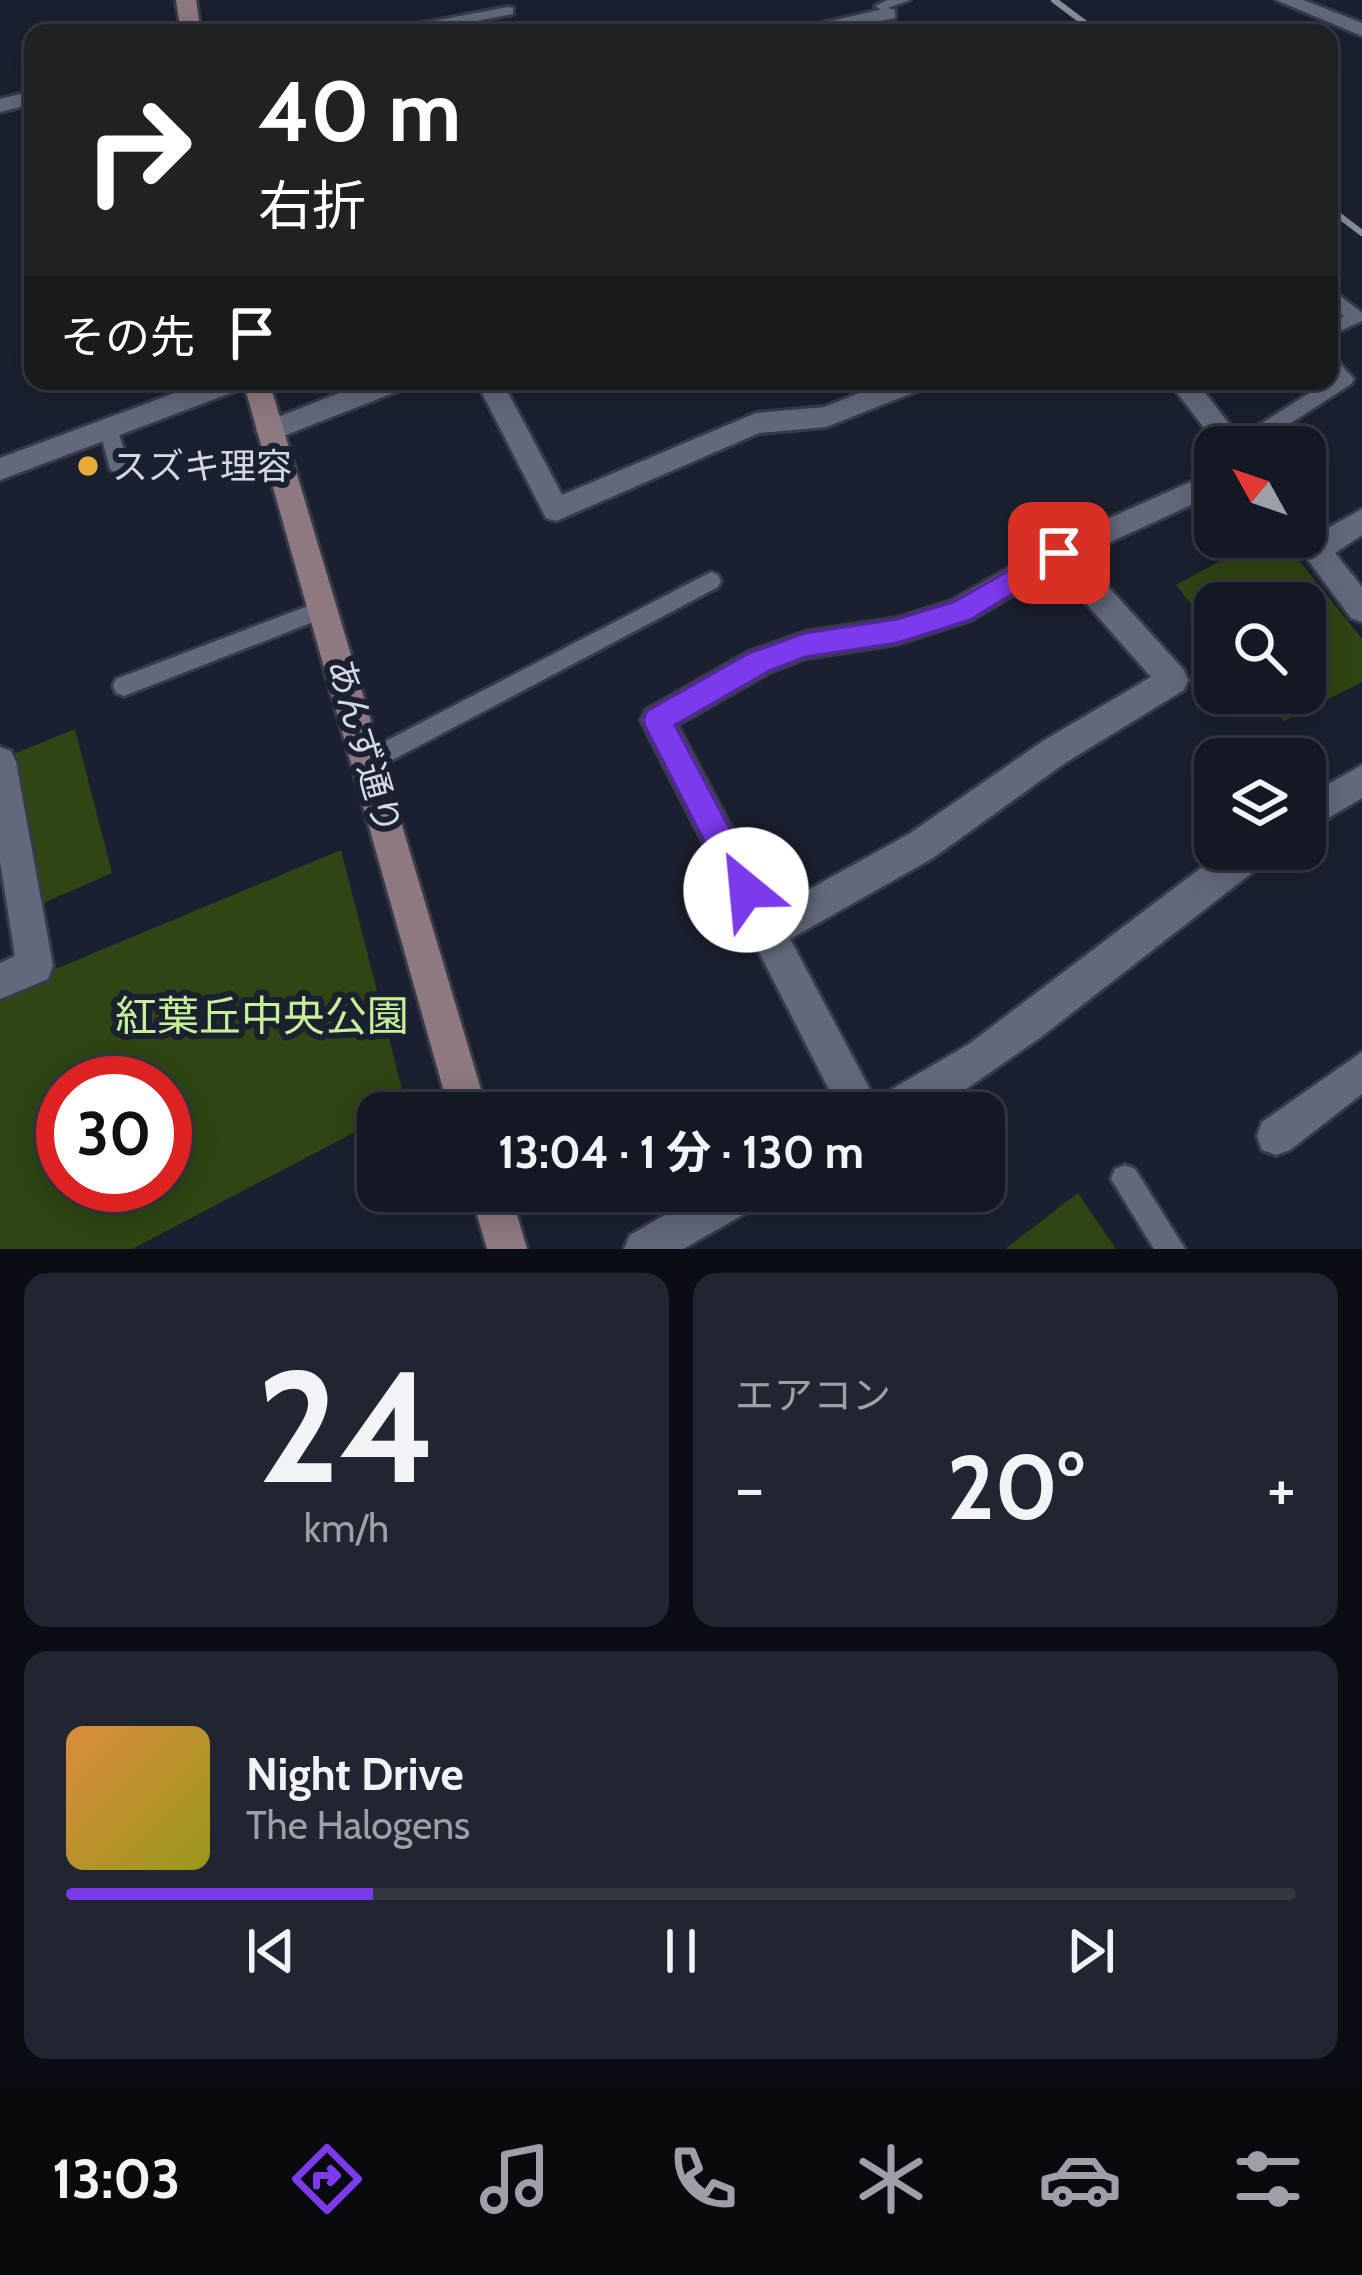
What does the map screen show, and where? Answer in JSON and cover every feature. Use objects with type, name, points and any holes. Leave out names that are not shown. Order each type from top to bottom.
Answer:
[{"type":"street","points":[[1286,0],[1362,30]]},
{"type":"street","points":[[820,24],[888,5]]},
{"type":"street","points":[[0,469],[211,390]]},
{"type":"street","name":"あんず通り","points":[[258,390],[463,1092]]},
{"type":"street","points":[[269,431],[374,390]]},
{"type":"street","points":[[494,390],[556,510],[756,423],[826,417],[894,390]]},
{"type":"street","points":[[1188,390],[1218,426]]},
{"type":"street","points":[[851,1092],[657,720],[759,662],[805,645],[897,631],[960,611],[1059,553],[1194,492]]},
{"type":"street","points":[[1326,537],[1362,520]]},
{"type":"street","points":[[768,932],[921,845],[1054,752],[1173,680],[1059,553]]},
{"type":"street","points":[[1321,558],[1362,609]]},
{"type":"street","points":[[0,762],[35,966],[0,981]]},
{"type":"street","points":[[1326,802],[1362,779]]},
{"type":"street","points":[[932,1092],[1222,870]]},
{"type":"street","points":[[1276,1136],[1362,1071]]},
{"type":"street","points":[[496,1212],[507,1249]]},
{"type":"street","points":[[644,1249],[709,1212]]},
{"type":"lane","points":[[477,24],[508,11]]},
{"type":"lane","points":[[1338,301],[1356,316],[1338,325]]},
{"type":"lane","points":[[1270,426],[1327,390]]},
{"type":"lane","points":[[108,428],[120,469]]},
{"type":"lane","points":[[370,760],[711,581]]},
{"type":"lane","points":[[124,686],[324,609]]},
{"type":"lane","points":[[1124,1179],[1172,1249]]},
{"type":"green space","points":[[1226,558],[1297,558],[1316,582],[1194,582],[1194,608],[1176,585]]},
{"type":"green space","points":[[1326,594],[1362,639],[1362,682],[1326,700]]},
{"type":"green space","points":[[75,729],[112,873],[25,911],[14,754]]},
{"type":"green space","name":"紅葉丘中央公園","points":[[341,850],[403,1092],[357,1092],[357,1131],[132,1249],[0,1249],[0,992]]},
{"type":"green space","points":[[1078,1193],[1116,1249],[1005,1249]]},
{"type":"railway","points":[[1054,0],[1086,24]]},
{"type":"railway","points":[[1338,215],[1362,233]]},
{"type":"place","name":"スズキ理容","points":[[88,466]]},
{"type":"route","points":[[746,890],[657,720],[759,662],[805,645],[897,631],[960,611],[1059,553]]}]
